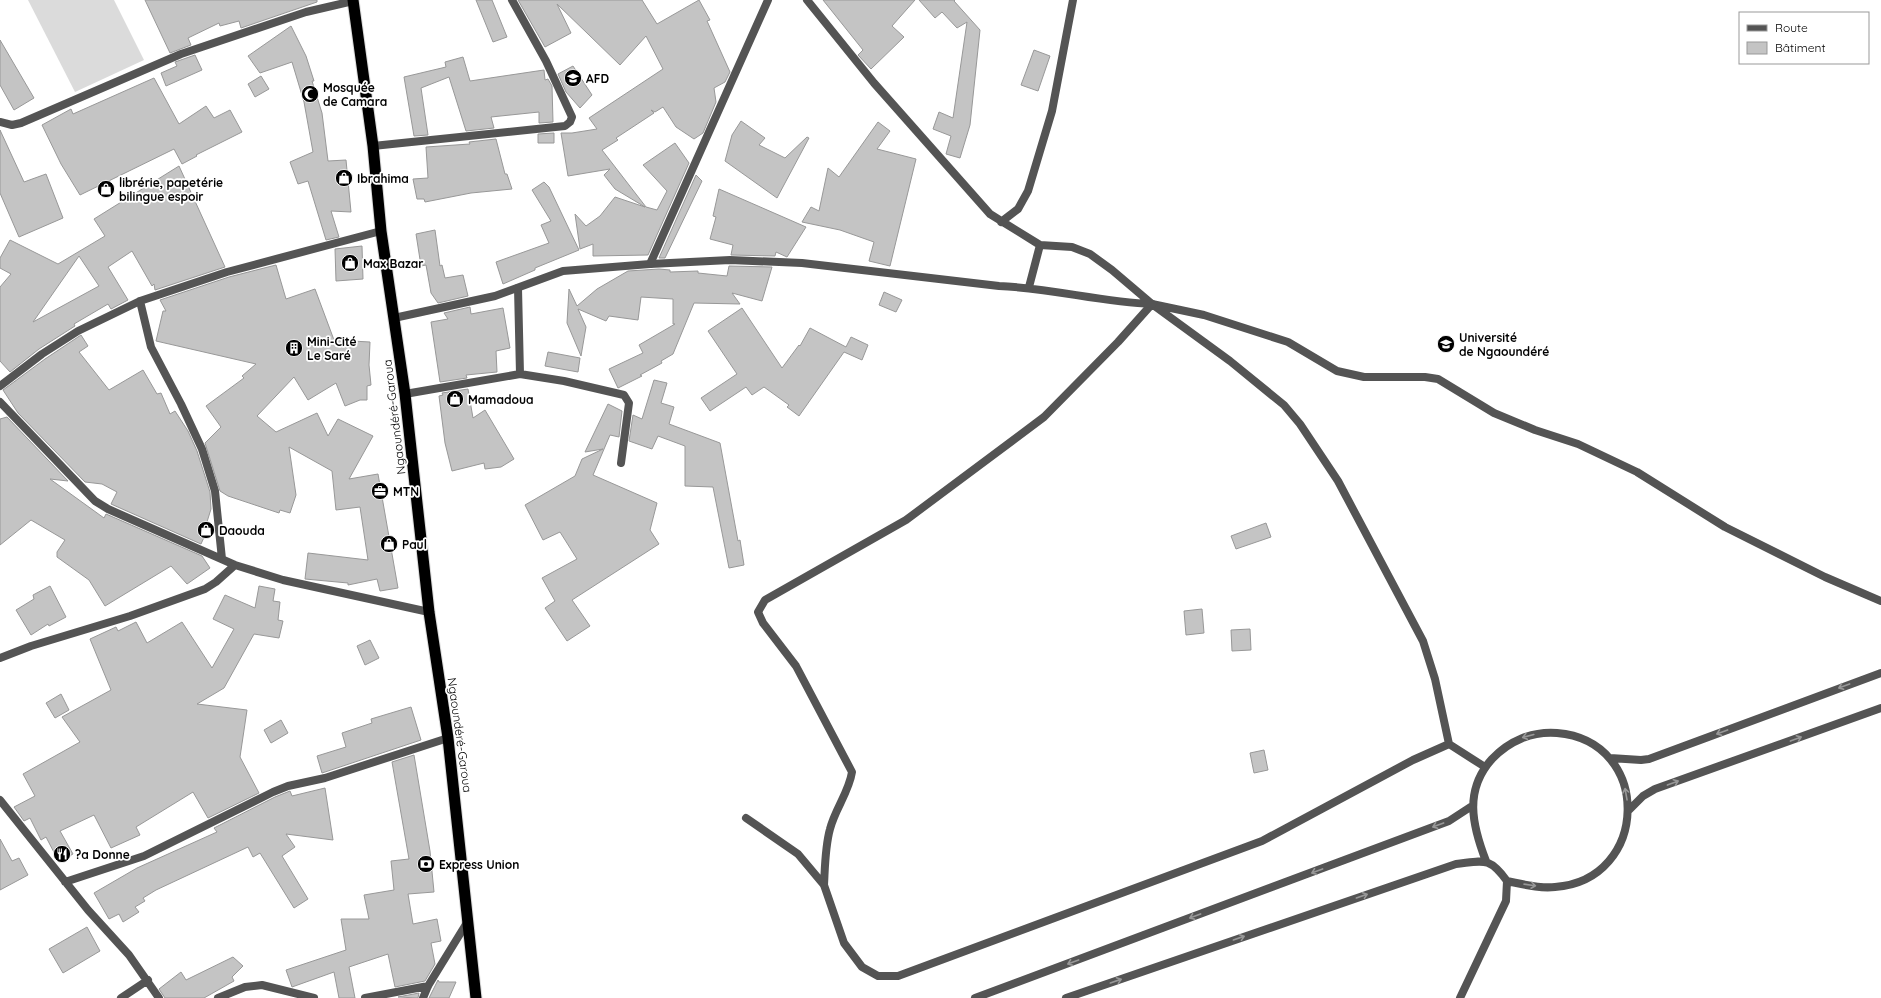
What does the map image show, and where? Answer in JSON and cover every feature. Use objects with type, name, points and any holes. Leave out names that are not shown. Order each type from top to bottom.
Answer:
[{"type":"highway","name":"Ngaoundéré-Garoua","points":[[353,0],[373,146],[381,231],[405,394],[429,612],[448,738],[477,997]]},
{"type":"street","points":[[0,122],[12,125],[21,123],[181,54],[306,12],[353,0]]},
{"type":"street","points":[[373,146],[565,126],[570,122],[572,117],[546,61],[512,0]]},
{"type":"street","points":[[650,264],[768,0]]},
{"type":"street","points":[[807,0],[874,83],[973,197],[990,214],[1040,245],[1072,247],[1090,254],[1112,270],[1152,304],[1230,361],[1284,405],[1300,424],[1338,481],[1423,641],[1435,678],[1449,744],[1485,767]]},
{"type":"street","points":[[1002,222],[1018,209],[1028,191],[1052,112],[1073,0]]},
{"type":"street","points":[[0,386],[42,354],[78,331],[140,301],[227,272],[381,231]]},
{"type":"street","points":[[1029,287],[1040,245]]},
{"type":"street","points":[[394,318],[481,299],[518,288],[563,270],[730,260],[802,263],[1000,286],[1029,287],[1123,303],[1152,304],[1204,315],[1288,342],[1337,371],[1364,377],[1425,377],[1438,379],[1494,413],[1535,430],[1578,444],[1637,472],[1725,526],[1820,574],[1881,601]]},
{"type":"street","points":[[518,288],[520,374]]},
{"type":"street","points":[[140,301],[150,347],[182,404],[202,449],[215,491],[222,559]]},
{"type":"street","points":[[824,885],[830,830],[850,782],[852,772],[796,666],[763,623],[758,612],[765,600],[906,520],[1044,417],[1118,342],[1152,304]]},
{"type":"street","points":[[405,394],[520,374],[570,382],[624,395],[629,403],[621,463]]},
{"type":"street","points":[[0,402],[95,501],[108,509],[234,564],[282,580],[429,612]]},
{"type":"street","points":[[0,658],[31,646],[130,616],[198,592],[216,582],[234,564]]},
{"type":"street","points":[[1610,758],[1641,760],[1649,759],[1881,673]]},
{"type":"street","points":[[1629,810],[1654,789],[1881,708]]},
{"type":"street","points":[[1460,998],[1506,901],[1507,881],[1498,868],[1486,860],[1476,834],[1472,806],[1476,786],[1485,767],[1501,749],[1522,737],[1546,732],[1570,734],[1592,743],[1610,758],[1624,782],[1629,810],[1623,839],[1616,852],[1599,870],[1578,882],[1555,887],[1507,881]]},
{"type":"street","points":[[65,882],[144,856],[288,786],[325,778],[448,738]]},
{"type":"street","points":[[746,818],[798,854],[824,885],[844,943],[862,967],[878,976],[898,976],[1262,841],[1413,760],[1449,744]]},
{"type":"street","points":[[0,800],[65,882],[129,955],[148,980],[159,998]]},
{"type":"street","points":[[975,998],[1449,821],[1472,806]]},
{"type":"street","points":[[1066,998],[1456,864],[1486,860]]},
{"type":"street","points":[[423,998],[428,986],[468,920]]},
{"type":"street","points":[[121,998],[148,980]]},
{"type":"street","points":[[218,998],[254,985],[262,985],[314,998]]},
{"type":"street","points":[[365,998],[428,986]]},
{"type":"shaded area","points":[[28,0],[114,0],[144,60],[75,92]]},
{"type":"building","points":[[145,0],[317,0],[317,2],[241,28],[239,21],[220,26],[219,23],[188,38],[191,45],[170,53]]},
{"type":"building","points":[[476,0],[492,0],[507,37],[493,42]]},
{"type":"building","points":[[518,0],[642,0],[657,24],[699,0],[710,20],[707,21],[730,72],[725,82],[714,88],[716,102],[703,133],[694,139],[676,127],[663,107],[655,112],[651,110],[654,113],[616,138],[618,140],[602,150],[646,207],[657,210],[667,191],[643,165],[675,143],[689,163],[648,255],[593,256],[593,244],[580,249],[575,214],[586,226],[600,216],[615,197],[645,207],[615,189],[604,175],[610,169],[568,176],[561,133],[572,133],[597,129],[589,118],[663,69],[646,36],[620,65],[557,4],[571,33],[545,47]]},
{"type":"building","points":[[823,0],[915,0],[892,26],[904,37],[871,69],[858,55],[863,50]]},
{"type":"building","points":[[919,0],[955,0],[954,1],[980,30],[970,125],[960,158],[946,154],[951,136],[933,129],[939,112],[953,118],[967,22],[957,28],[942,12],[935,18]]},
{"type":"building","points":[[291,26],[306,56],[314,81],[312,81],[322,113],[328,161],[346,160],[351,212],[331,211],[339,237],[326,240],[308,181],[298,184],[290,162],[313,152],[304,102],[292,62],[260,73],[248,56]]},
{"type":"building","points":[[0,40],[34,98],[14,110],[0,85]]},
{"type":"building","points":[[1034,50],[1050,56],[1038,91],[1021,85]]},
{"type":"building","points":[[195,55],[202,70],[166,86],[161,73],[177,66],[175,62]]},
{"type":"building","points":[[463,57],[470,81],[544,70],[545,80],[548,79],[552,86],[553,122],[539,123],[539,112],[491,117],[494,128],[466,131],[449,77],[421,88],[428,135],[414,136],[404,77],[446,67],[445,62]]},
{"type":"building","points":[[573,66],[592,95],[580,108],[566,92],[558,74]]},
{"type":"building","points":[[261,76],[269,89],[255,97],[248,84]]},
{"type":"building","points":[[154,78],[179,124],[206,106],[214,118],[230,110],[242,132],[196,155],[197,156],[182,164],[174,149],[80,195],[61,164],[42,125],[71,109],[73,114]]},
{"type":"building","points":[[741,121],[765,138],[759,145],[785,158],[807,137],[809,138],[777,198],[725,161],[732,135]]},
{"type":"building","points":[[878,122],[890,131],[877,149],[916,159],[890,266],[869,261],[874,242],[840,230],[802,222],[811,207],[819,211],[828,168],[839,177]]},
{"type":"building","points":[[0,130],[24,182],[46,174],[63,218],[19,237],[0,193]]},
{"type":"building","points":[[554,133],[554,143],[538,143],[538,134]]},
{"type":"building","points":[[496,139],[505,174],[507,174],[512,189],[471,193],[425,202],[424,199],[417,199],[413,179],[428,178],[426,147],[470,144],[469,142]]},
{"type":"building","points":[[179,166],[225,267],[155,290],[154,284],[152,286],[132,251],[108,267],[128,300],[111,309],[108,304],[74,324],[75,326],[39,349],[10,372],[0,361],[0,287],[11,274],[0,268],[0,258],[10,240],[58,264],[105,236],[94,219]],"holes":[[[79,256],[99,286],[33,322]]]},
{"type":"building","points":[[696,175],[702,181],[665,258],[659,258]]},
{"type":"building","points":[[544,182],[549,187],[579,250],[535,268],[535,270],[503,284],[496,262],[549,243],[541,225],[551,221],[532,190]]},
{"type":"building","points":[[719,189],[806,227],[787,257],[776,252],[775,256],[731,255],[733,245],[710,239],[716,217],[713,216]]},
{"type":"building","points":[[435,230],[440,266],[442,265],[445,278],[463,275],[468,296],[438,303],[431,293],[426,265],[421,266],[416,234]]},
{"type":"building","points":[[362,246],[363,279],[336,281],[335,249]]},
{"type":"building","points":[[276,265],[286,299],[315,289],[334,340],[370,342],[369,365],[371,385],[367,386],[367,400],[360,400],[345,406],[336,383],[308,400],[294,377],[257,416],[276,432],[317,413],[328,436],[338,419],[373,436],[349,479],[378,474],[398,588],[380,591],[377,579],[348,585],[348,583],[305,579],[308,553],[368,560],[360,507],[336,510],[332,471],[289,447],[296,495],[290,513],[280,510],[279,513],[228,496],[220,491],[205,443],[221,427],[206,406],[244,378],[242,376],[256,364],[156,341],[163,311],[166,311],[160,300],[229,277]]},
{"type":"building","points":[[729,266],[772,267],[762,301],[732,293],[740,304],[694,303],[673,354],[661,361],[662,363],[640,375],[642,376],[618,388],[609,369],[643,353],[639,345],[675,324],[673,324],[673,299],[641,297],[638,320],[609,316],[606,321],[578,309],[586,327],[581,356],[567,323],[569,289],[577,306],[597,289],[628,271],[659,269],[670,270],[670,272],[698,271],[698,273],[727,276]]},
{"type":"building","points":[[884,292],[902,300],[896,312],[879,305]]},
{"type":"building","points":[[470,307],[471,314],[503,308],[510,348],[496,351],[497,372],[466,375],[467,378],[440,382],[431,322],[448,319],[444,313]]},
{"type":"building","points":[[742,308],[782,368],[799,345],[800,346],[810,328],[846,347],[851,337],[868,345],[862,360],[844,352],[799,416],[787,407],[789,405],[764,387],[752,395],[746,387],[710,411],[701,398],[737,374],[708,331]]},
{"type":"building","points":[[81,335],[88,346],[79,352],[109,390],[143,370],[157,394],[161,393],[170,414],[175,411],[188,431],[197,451],[210,492],[211,509],[206,525],[209,526],[201,544],[111,504],[117,492],[102,484],[85,482],[18,413],[3,390]]},
{"type":"building","points":[[548,352],[580,358],[578,372],[545,366]]},
{"type":"building","points":[[654,380],[667,383],[661,403],[674,407],[669,424],[720,443],[738,541],[740,540],[744,565],[729,568],[713,487],[685,486],[685,446],[658,436],[652,449],[629,441],[633,415],[642,419]]},
{"type":"building","points":[[468,389],[473,418],[485,410],[514,459],[501,467],[485,469],[484,463],[452,471],[445,443],[439,396],[443,395],[442,393]]},
{"type":"building","points":[[608,404],[622,411],[619,437],[610,435],[593,475],[657,503],[650,530],[659,544],[572,600],[590,626],[567,641],[545,608],[555,601],[542,578],[577,559],[560,532],[543,540],[525,505],[575,476],[582,459],[603,449],[585,452]]},
{"type":"building","points":[[7,417],[68,481],[50,479],[104,518],[106,514],[202,556],[210,568],[187,584],[171,566],[105,606],[89,580],[57,557],[57,552],[65,540],[31,520],[0,545],[0,419]]},
{"type":"building","points":[[1266,523],[1271,537],[1236,549],[1231,536]]},
{"type":"building","points":[[50,586],[66,617],[49,626],[48,624],[31,635],[16,610],[34,599],[33,595]]},
{"type":"building","points":[[259,586],[275,589],[273,601],[280,602],[278,620],[283,621],[279,638],[254,634],[224,688],[197,704],[247,710],[240,757],[259,793],[208,818],[193,792],[136,827],[140,835],[111,848],[94,815],[60,831],[73,854],[59,862],[46,837],[41,840],[30,818],[24,821],[14,807],[35,796],[23,774],[80,742],[62,717],[111,690],[90,639],[116,627],[118,631],[136,622],[147,643],[182,622],[212,668],[234,629],[213,619],[225,595],[255,608]]},
{"type":"building","points":[[1202,609],[1204,633],[1186,635],[1184,611]]},
{"type":"building","points":[[1250,629],[1251,650],[1232,651],[1231,630]]},
{"type":"building","points":[[370,640],[379,658],[365,665],[357,646]]},
{"type":"building","points":[[61,694],[69,710],[55,718],[46,703]]},
{"type":"building","points":[[411,707],[421,740],[322,773],[317,756],[346,747],[342,733],[372,723],[371,719]]},
{"type":"building","points":[[281,720],[288,733],[271,743],[264,730]]},
{"type":"building","points":[[1264,750],[1268,770],[1254,773],[1250,753]]},
{"type":"building","points":[[414,755],[430,851],[434,892],[408,894],[413,924],[437,919],[441,941],[431,943],[435,964],[425,981],[395,987],[388,954],[349,967],[355,998],[339,998],[334,972],[292,987],[286,970],[346,950],[341,919],[369,919],[364,895],[394,890],[391,861],[409,859],[392,762]]},
{"type":"building","points":[[325,788],[333,840],[286,834],[295,847],[282,856],[308,899],[294,908],[260,853],[253,857],[248,847],[156,890],[143,898],[145,901],[135,907],[139,912],[123,922],[119,914],[109,919],[94,893],[137,868],[217,832],[214,828],[275,797],[290,791],[292,796]]},
{"type":"building","points":[[0,839],[12,861],[19,858],[28,875],[0,890]]},
{"type":"building","points":[[87,927],[100,951],[63,973],[49,949]]},
{"type":"building","points":[[233,957],[243,966],[232,977],[234,981],[204,998],[165,998],[159,989],[181,972],[186,980]]},
{"type":"building","points":[[438,980],[439,982],[456,982],[449,998],[429,998]]},
{"type":"building","points":[[419,993],[418,998],[398,997]]},
{"type":"place","name":"AFD","points":[[573,78]]},
{"type":"place","name":"Mosquée de Camara","points":[[310,94]]},
{"type":"place","name":"Ibrahima","points":[[344,178]]},
{"type":"place","name":"librérie, papetérie bilingue espoir","points":[[106,189]]},
{"type":"place","name":"Max Bazar","points":[[350,263]]},
{"type":"place","name":"Université de Ngaoundéré","points":[[1446,344]]},
{"type":"place","name":"Mini-Cité Le Saré","points":[[294,348]]},
{"type":"place","name":"Mamadoua","points":[[455,399]]},
{"type":"place","name":"MTN","points":[[380,491]]},
{"type":"place","name":"Daouda","points":[[206,530]]},
{"type":"place","name":"Paul","points":[[389,544]]},
{"type":"place","name":"?a Donne","points":[[62,854]]},
{"type":"place","name":"Express Union","points":[[426,864]]}]
